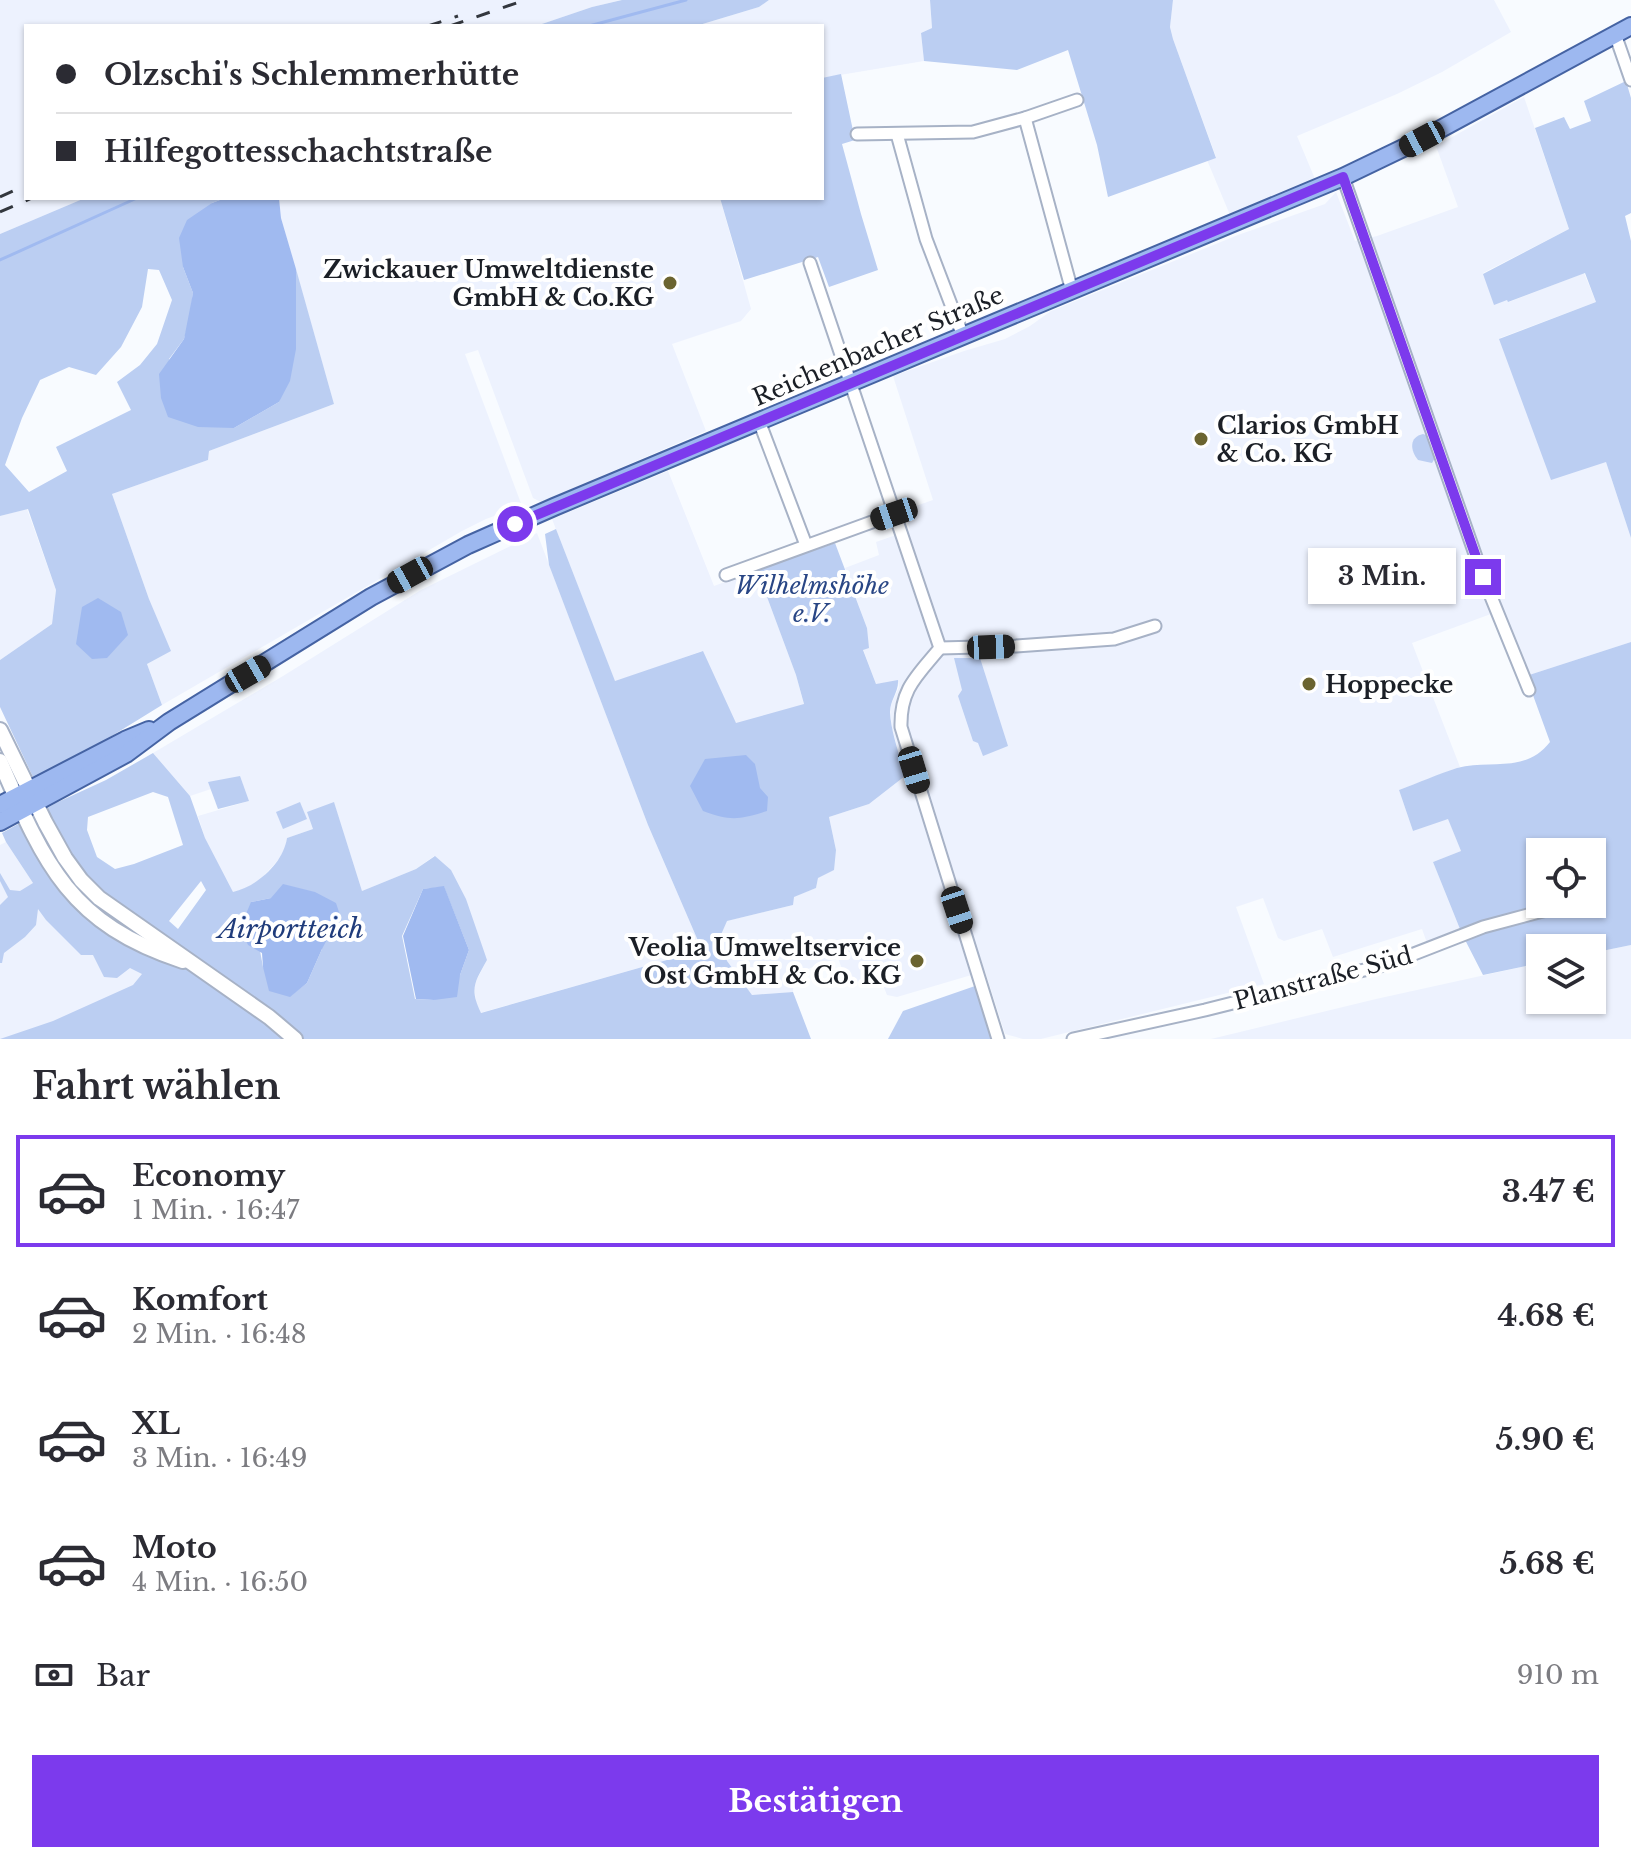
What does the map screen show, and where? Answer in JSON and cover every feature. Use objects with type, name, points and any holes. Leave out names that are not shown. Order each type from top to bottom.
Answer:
[{"type":"main road","name":"Reichenbacher Straße","points":[[0,805],[26,800],[126,754],[169,722],[345,612],[430,565],[524,520],[1343,177],[1409,146],[1631,26]]},
{"type":"main road","points":[[0,730],[49,865],[74,897],[115,930],[153,951],[190,963],[259,1009],[295,1039]]},
{"type":"main road","points":[[0,761],[26,800]]},
{"type":"main road","name":"Reichenbacher Straße","points":[[0,822],[26,800]]},
{"type":"street","points":[[1615,34],[1631,80]]},
{"type":"street","points":[[857,134],[973,132],[1077,100]]},
{"type":"street","points":[[1025,118],[1072,291]]},
{"type":"street","points":[[897,134],[926,239],[963,336]]},
{"type":"street","points":[[1343,177],[1483,577],[1529,690]]},
{"type":"street","points":[[810,263],[940,648]]},
{"type":"street","points":[[759,421],[806,545]]},
{"type":"street","points":[[726,575],[894,514]]},
{"type":"street","points":[[998,1039],[901,727],[900,709],[905,692],[940,648],[1114,639],[1155,626]]},
{"type":"street","name":"Planstraße Süd","points":[[1073,1039],[1388,964],[1483,927],[1526,916]]},
{"type":"shaded area","points":[[0,0],[622,0],[542,24],[24,24],[24,200],[80,200],[0,234]]},
{"type":"shaded area","points":[[769,0],[930,0],[932,28],[921,33],[924,61],[824,78],[824,24],[703,24],[759,7]]},
{"type":"shaded area","points":[[1173,0],[1494,0],[1511,32],[1397,94],[1297,136],[1315,179],[1230,215],[1207,160],[1216,157],[1173,39],[1170,27]]},
{"type":"shaded area","points":[[1524,97],[1569,229],[1483,273],[1509,302],[1584,273],[1596,302],[1500,338],[1606,462],[1631,538],[1631,642],[1526,676],[1499,611],[1412,643],[1460,767],[1399,790],[1413,831],[1448,818],[1461,851],[1433,862],[1462,934],[1427,943],[1422,929],[1333,957],[1322,929],[1284,941],[1278,938],[1263,898],[1236,907],[1264,984],[1041,1039],[1023,1039],[1005,1034],[985,971],[897,997],[887,995],[879,975],[848,985],[838,958],[794,974],[793,992],[752,995],[726,961],[720,937],[726,921],[793,905],[793,897],[816,888],[818,878],[836,850],[829,817],[869,804],[905,776],[892,728],[890,707],[899,687],[898,681],[876,684],[863,649],[867,628],[845,568],[879,555],[876,542],[910,530],[904,510],[933,500],[893,376],[1005,339],[1051,311],[1238,235],[1325,204],[1336,192],[1355,241],[1458,207],[1436,146]]},
{"type":"shaded area","points":[[279,200],[721,200],[751,309],[741,321],[672,344],[706,431],[541,502],[533,498],[478,350],[465,354],[522,506],[462,531],[162,705],[147,664],[170,651],[112,494],[208,460],[209,451],[334,404],[281,218]]},
{"type":"shaded area","points":[[668,471],[714,586],[757,570],[804,705],[736,724],[702,651],[615,682],[552,519]]},
{"type":"shaded area","points":[[27,509],[56,590],[52,624],[0,660],[0,516]]},
{"type":"shaded area","points":[[537,533],[648,825],[702,950],[480,1013],[474,985],[487,960],[434,856],[416,869],[362,891],[334,803],[313,829],[287,838],[279,859],[261,879],[232,893],[205,838],[198,816],[249,801],[209,782],[211,789],[190,796],[153,753],[421,590]]},
{"type":"shaded area","points":[[6,842],[50,909],[247,1039],[0,1039],[0,845]]},
{"type":"shaded area","points":[[1631,945],[1631,1039],[1211,1039],[1526,966],[1526,1014],[1606,1014],[1606,950]]},
{"type":"green space","points":[[622,0],[769,0],[759,7],[703,24],[542,24]]},
{"type":"green space","points":[[930,0],[1173,0],[1170,27],[1173,39],[1216,158],[1108,197],[1097,145],[1068,50],[1017,70],[924,61],[921,33],[932,28]]},
{"type":"green space","points":[[841,74],[855,140],[842,144],[878,270],[829,287],[818,257],[744,280],[721,200],[824,200],[824,78]]},
{"type":"green space","points":[[1626,81],[1631,98],[1631,213],[1625,216],[1631,241],[1631,538],[1606,462],[1551,480],[1499,339],[1596,302],[1585,273],[1494,305],[1483,274],[1569,229],[1535,128],[1564,117],[1570,129],[1591,121],[1584,101]]},
{"type":"green space","points":[[80,200],[220,200],[212,203],[183,267],[193,293],[190,317],[184,339],[169,359],[234,428],[279,402],[296,318],[296,269],[334,404],[209,451],[208,460],[112,494],[171,651],[147,664],[162,705],[82,754],[33,777],[0,707],[0,660],[52,624],[56,590],[28,509],[0,516],[0,234]],"holes":[[[148,269],[159,270],[172,300],[157,344],[140,365],[117,382],[131,410],[56,447],[67,471],[29,492],[5,465],[40,380],[69,367],[96,375],[121,347],[142,307]]]},
{"type":"green space","points":[[1423,434],[1429,436],[1435,458],[1432,463],[1418,460],[1413,452],[1413,441]]},
{"type":"green space","name":"Wilhelmshöhe e.V.","points":[[556,529],[615,681],[703,651],[736,723],[804,704],[757,570],[835,543],[867,628],[869,648],[863,650],[876,684],[898,680],[890,712],[905,776],[869,804],[829,817],[836,850],[834,870],[818,878],[816,888],[794,897],[793,905],[727,921],[720,937],[727,961],[752,995],[793,992],[811,1039],[0,1039],[53,1021],[133,985],[142,974],[130,968],[117,978],[104,977],[93,955],[81,955],[38,909],[36,925],[4,953],[0,963],[0,905],[8,897],[0,881],[0,873],[10,890],[20,891],[33,883],[2,833],[153,753],[190,796],[205,838],[233,892],[251,885],[268,872],[280,857],[287,838],[313,829],[307,812],[334,802],[362,891],[416,869],[435,856],[451,870],[466,899],[487,960],[474,991],[481,1013],[702,950],[648,825],[549,565],[545,534]],"holes":[[[153,792],[168,797],[183,845],[115,869],[97,857],[87,830],[88,817]],[[201,881],[206,890],[178,929],[169,921]],[[444,887],[469,950],[460,975],[434,1000],[415,999],[402,936],[423,889]],[[271,898],[322,949],[307,983],[290,996],[263,967],[251,902]]]},
{"type":"green space","points":[[1631,642],[1631,945],[1606,950],[1606,934],[1526,934],[1526,966],[1483,975],[1462,934],[1433,862],[1461,851],[1448,819],[1413,831],[1399,790],[1457,768],[1519,762],[1540,752],[1550,742],[1526,676]]},
{"type":"green space","points":[[954,658],[980,658],[1008,746],[983,756],[978,743],[973,741],[958,696],[962,690]]},
{"type":"green space","points":[[240,776],[249,801],[218,809],[208,782]]},
{"type":"green space","points":[[300,802],[307,819],[283,829],[276,812]]},
{"type":"green space","points":[[975,986],[991,1039],[888,1039],[903,1011]]},
{"type":"water","points":[[220,200],[279,200],[281,218],[296,269],[296,349],[290,381],[279,402],[234,428],[198,427],[168,417],[161,398],[159,374],[184,339],[193,293],[183,267],[179,238],[187,220]]},
{"type":"water","points":[[98,598],[121,612],[128,635],[107,658],[92,659],[76,644],[82,607]]},
{"type":"water","points":[[746,755],[755,764],[760,788],[768,797],[767,811],[735,818],[703,811],[690,786],[705,759]]},
{"type":"water","name":"Airportteich","points":[[283,884],[315,892],[336,903],[340,915],[307,983],[290,997],[269,991],[262,953],[248,945],[240,928],[251,902],[271,898]]},
{"type":"water","points":[[444,886],[469,950],[460,975],[457,997],[416,999],[403,936],[423,889]]},
{"type":"waterway","points":[[596,24],[686,0]]},
{"type":"waterway","points":[[0,260],[133,200]]},
{"type":"railway","points":[[456,24],[525,0]]},
{"type":"railway","points":[[434,24],[458,16]]},
{"type":"railway","points":[[0,197],[24,186]]},
{"type":"railway","points":[[0,212],[27,200]]},
{"type":"place","name":"Zwickauer Umweltdienste GmbH & Co.KG","points":[[670,283]]},
{"type":"place","name":"Clarios GmbH & Co. KG","points":[[1201,439]]},
{"type":"place","name":"Hoppecke","points":[[1309,684]]},
{"type":"place","name":"Veolia Umweltservice Ost GmbH & Co. KG","points":[[917,961]]},
{"type":"route","points":[[515,524],[1343,177],[1483,577]]}]
